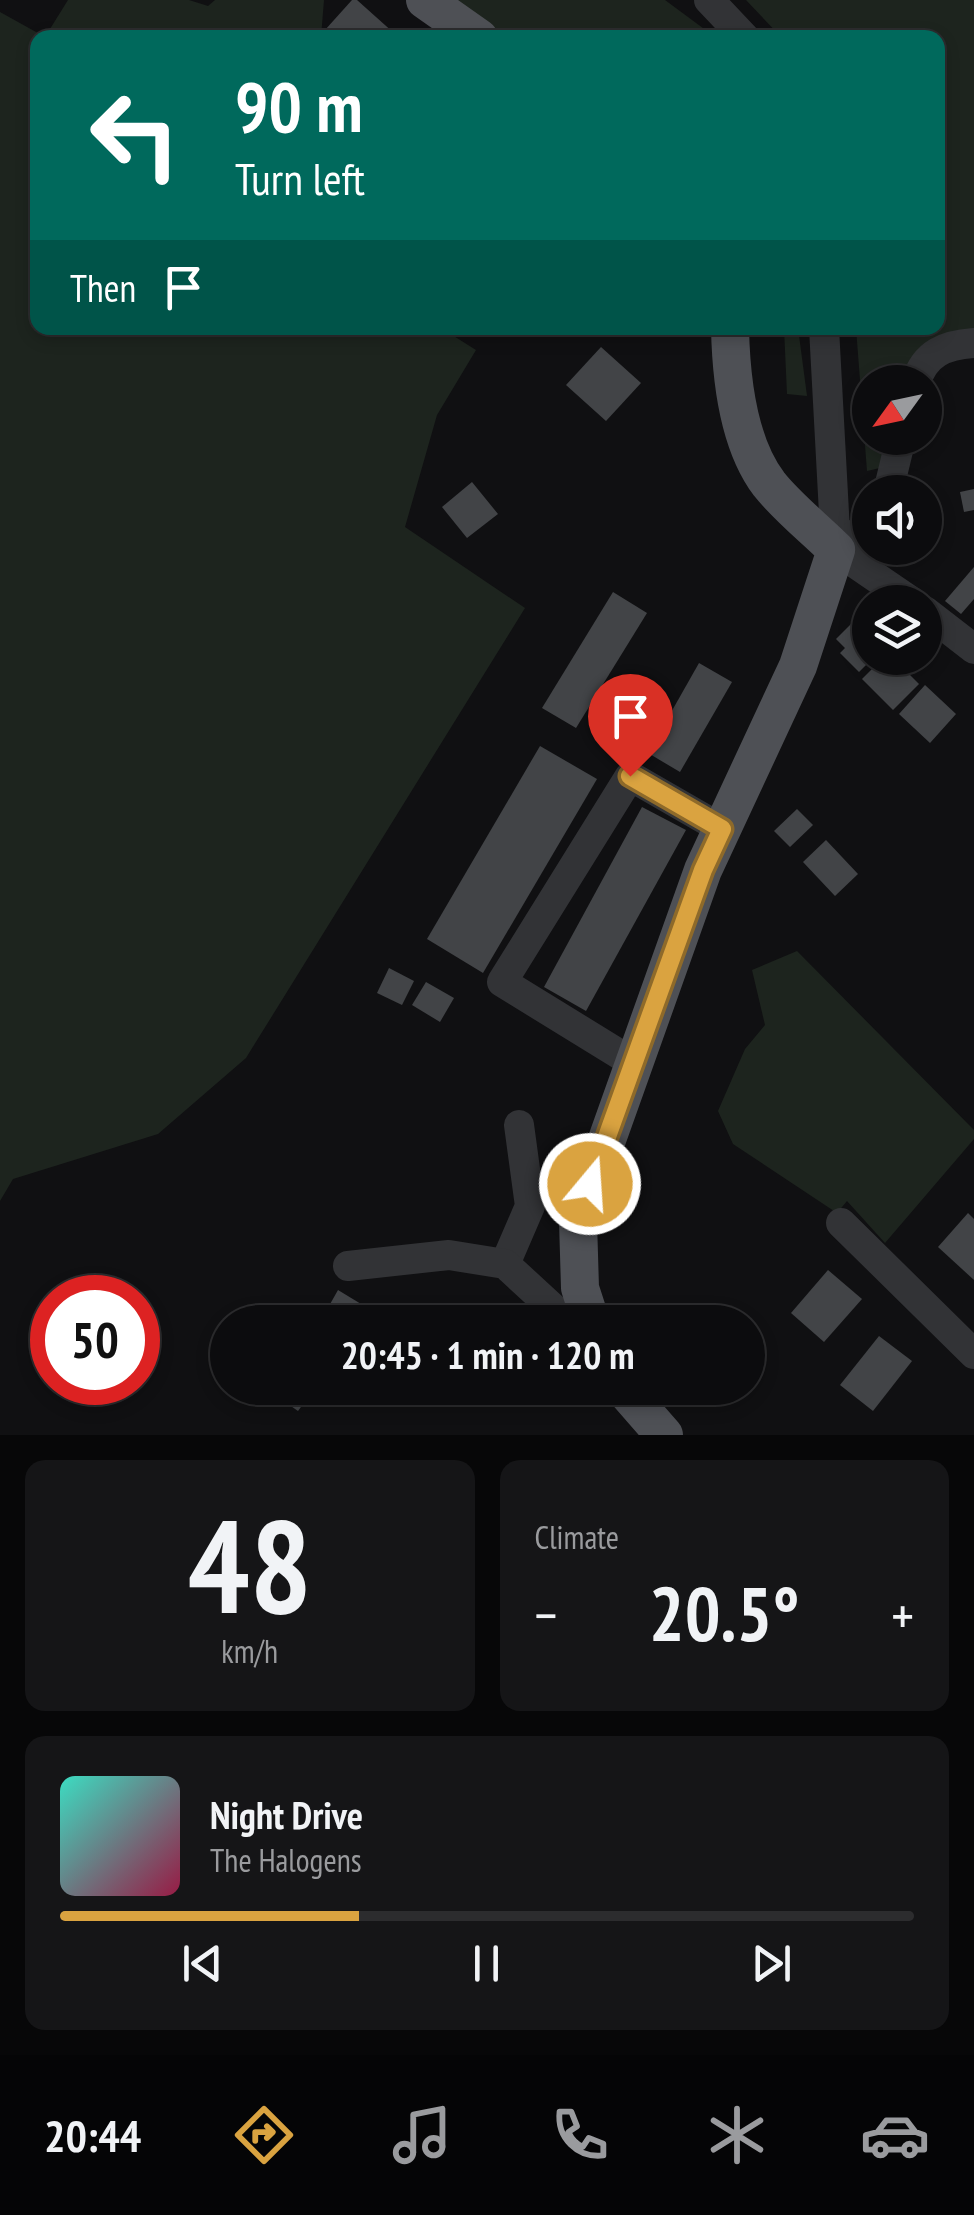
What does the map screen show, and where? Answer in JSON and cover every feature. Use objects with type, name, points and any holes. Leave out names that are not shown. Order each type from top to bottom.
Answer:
[{"type":"main road","points":[[425,0],[468,30]]},
{"type":"main road","points":[[586,1305],[580,1288],[578,1220],[632,1062],[722,829],[798,666],[836,550],[768,483],[744,434],[730,335]]},
{"type":"main road","points":[[638,1405],[664,1435]]},
{"type":"street","points":[[709,0],[737,30]]},
{"type":"street","points":[[824,335],[836,550]]},
{"type":"street","points":[[922,365],[948,345],[974,343]]},
{"type":"street","points":[[836,550],[852,538]]},
{"type":"street","points":[[836,550],[887,585]]},
{"type":"street","points":[[942,624],[974,649]]},
{"type":"street","points":[[632,1062],[502,982],[630,776],[722,829]]},
{"type":"street","points":[[505,1264],[530,1206],[519,1125]]},
{"type":"street","points":[[841,1224],[974,1354]]},
{"type":"street","points":[[348,1266],[449,1255],[505,1264],[550,1305]]},
{"type":"shaded area","points":[[68,0],[189,0],[208,6],[215,0],[324,0],[322,30],[49,30]]},
{"type":"shaded area","points":[[441,0],[665,0],[706,30],[486,30]]},
{"type":"shaded area","points":[[746,0],[974,0],[974,329],[928,365],[859,365],[857,335],[945,335],[945,30],[774,30]]},
{"type":"shaded area","points":[[0,12],[32,30],[30,335],[452,335],[476,350],[437,415],[405,527],[525,608],[246,1058],[158,1134],[13,1179],[0,1201]]},
{"type":"shaded area","points":[[784,335],[799,335],[807,396],[787,394]]},
{"type":"shaded area","points":[[866,455],[887,455],[884,467],[867,471]]},
{"type":"shaded area","points":[[797,951],[974,1130],[974,1139],[885,1243],[847,1201],[837,1213],[733,1144],[718,1111],[745,1049],[765,1025],[752,970]]},
{"type":"building","points":[[352,0],[357,0],[391,30],[325,30]]},
{"type":"building","points":[[601,347],[641,383],[606,421],[566,385]]},
{"type":"building","points":[[472,482],[498,514],[467,538],[442,507]]},
{"type":"building","points":[[974,489],[974,510],[964,512],[960,492]]},
{"type":"building","points":[[974,567],[974,599],[961,614],[945,601]]},
{"type":"building","points":[[613,592],[647,613],[576,728],[542,708]]},
{"type":"building","points":[[852,623],[852,665],[840,653],[845,648],[836,639]]},
{"type":"building","points":[[699,663],[732,682],[680,772],[648,753]]},
{"type":"building","points":[[866,675],[910,675],[919,684],[893,710],[862,679]]},
{"type":"building","points":[[925,685],[956,714],[930,743],[899,714]]},
{"type":"building","points":[[540,746],[597,779],[483,973],[427,939]]},
{"type":"building","points":[[642,807],[686,830],[586,1011],[544,987]]},
{"type":"building","points":[[797,809],[813,825],[790,847],[774,831]]},
{"type":"building","points":[[826,840],[858,874],[835,896],[803,862]]},
{"type":"building","points":[[389,968],[414,981],[402,1005],[377,993]]},
{"type":"building","points":[[426,982],[454,998],[440,1022],[412,1005]]},
{"type":"building","points":[[968,1213],[974,1219],[974,1280],[938,1247]]},
{"type":"building","points":[[828,1270],[862,1299],[824,1342],[791,1313]]},
{"type":"building","points":[[338,1290],[363,1305],[330,1305]]},
{"type":"building","points":[[879,1336],[912,1361],[873,1411],[840,1385]]},
{"type":"route","points":[[590,1184],[703,870],[722,829],[630,776]]}]
